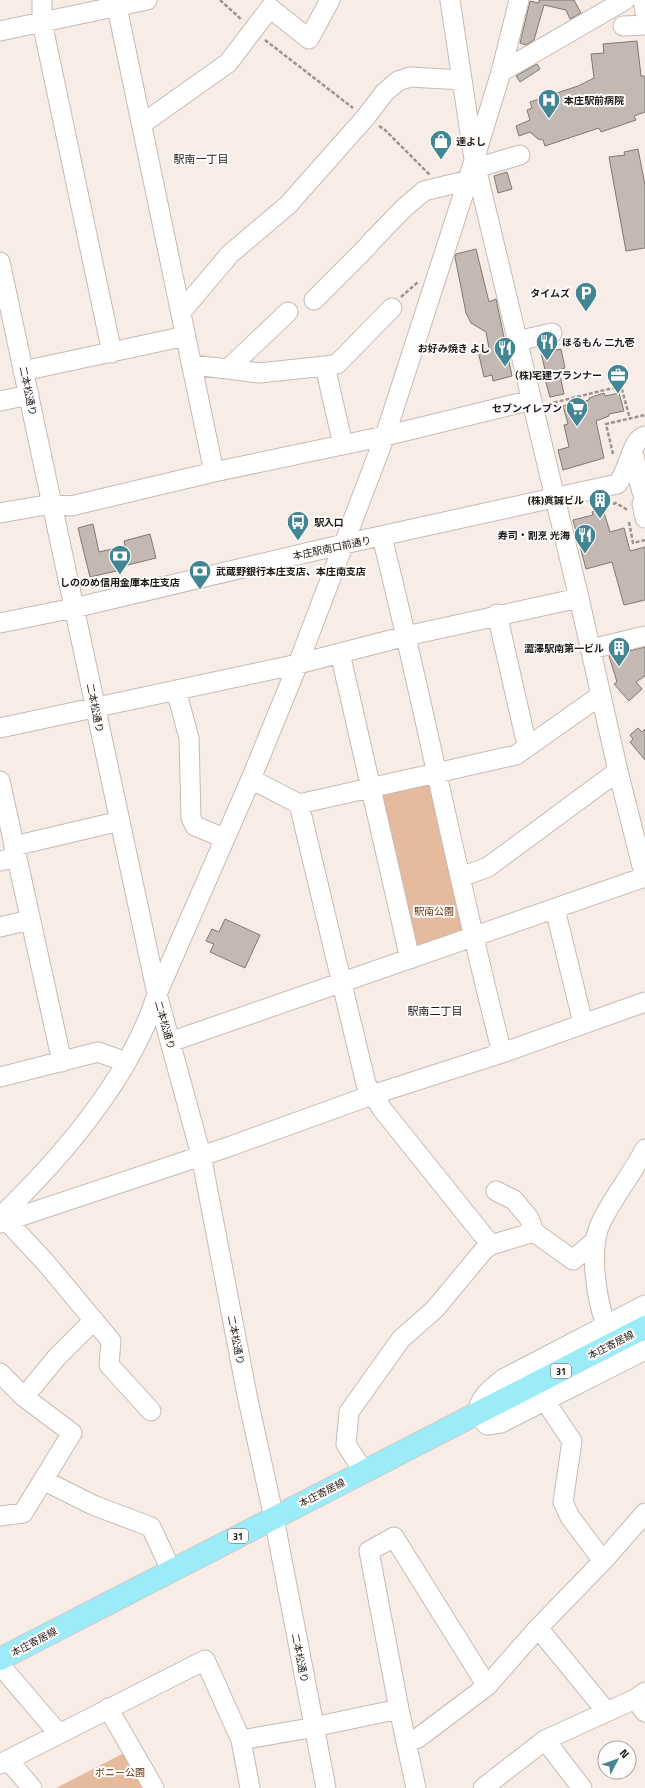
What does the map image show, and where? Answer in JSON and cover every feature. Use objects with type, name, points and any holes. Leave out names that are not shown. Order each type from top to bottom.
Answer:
[{"type":"main road","name":"本庄寄居線","points":[[0,1660],[171,1570],[645,1327]]},
{"type":"street","points":[[42,0],[42,22],[112,353]]},
{"type":"street","points":[[0,31],[117,3],[147,0]]},
{"type":"street","points":[[142,124],[228,63],[254,31],[270,8],[309,39],[330,0]]},
{"type":"street","points":[[170,1042],[645,877],[642,854],[618,771],[555,498],[537,403],[517,341],[474,171],[450,0]]},
{"type":"street","points":[[3,1215],[66,1146],[97,1108],[126,1062],[148,1020],[156,994],[251,778],[298,664],[385,436],[474,171],[519,0]]},
{"type":"street","points":[[500,72],[626,0]]},
{"type":"street","points":[[643,0],[645,12]]},
{"type":"street","points":[[117,3],[214,472]]},
{"type":"street","points":[[623,26],[645,25]]},
{"type":"street","points":[[180,312],[230,254],[288,205],[365,118],[385,92],[398,81],[410,77],[462,80]]},
{"type":"street","points":[[314,300],[405,207],[424,191],[520,155]]},
{"type":"street","name":"二本松通り","points":[[0,262],[156,994],[201,1155],[247,1395],[274,1518],[326,1788]]},
{"type":"street","points":[[192,365],[259,373],[337,364],[392,308]]},
{"type":"street","points":[[228,369],[288,312]]},
{"type":"street","points":[[517,341],[552,333]]},
{"type":"street","points":[[23,371],[186,336]]},
{"type":"street","points":[[325,366],[343,445]]},
{"type":"street","points":[[0,401],[28,395]]},
{"type":"street","points":[[0,514],[52,504],[71,506],[214,472],[537,403]]},
{"type":"street","points":[[644,507],[636,462],[639,454],[637,440],[645,436]]},
{"type":"street","points":[[639,454],[617,484],[627,490],[644,507]]},
{"type":"street","name":"本庄駅南口前通り","points":[[0,623],[74,608],[344,544],[382,537],[617,484]]},
{"type":"street","points":[[382,537],[502,1053]]},
{"type":"street","points":[[0,728],[298,664],[497,614],[579,598]]},
{"type":"street","points":[[497,614],[525,737],[532,744]]},
{"type":"street","points":[[591,649],[645,636]]},
{"type":"street","points":[[340,653],[410,959]]},
{"type":"street","points":[[176,690],[189,738],[191,818],[195,826],[224,838]]},
{"type":"street","points":[[251,778],[299,804],[516,755],[601,695]]},
{"type":"street","points":[[460,877],[488,867],[618,771]]},
{"type":"street","points":[[0,781],[10,854],[30,920],[62,1062]]},
{"type":"street","points":[[299,804],[366,1084],[372,1095],[491,1245]]},
{"type":"street","points":[[10,854],[120,821]]},
{"type":"street","points":[[555,909],[583,1023]]},
{"type":"street","points":[[0,927],[30,920]]},
{"type":"street","points":[[3,1215],[231,1146],[372,1095],[502,1053],[645,1002]]},
{"type":"street","points":[[0,1077],[98,1052],[126,1062]]},
{"type":"street","points":[[606,1325],[600,1309],[596,1280],[596,1240],[601,1221],[645,1149]]},
{"type":"street","points":[[496,1191],[514,1200],[529,1218],[534,1232],[573,1260],[596,1240]]},
{"type":"street","points":[[3,1215],[46,1263],[111,1341],[109,1365],[151,1411]]},
{"type":"street","points":[[365,1471],[346,1444],[350,1412],[401,1339],[435,1309],[464,1273],[491,1245],[534,1232]]},
{"type":"street","points":[[645,1305],[503,1379],[480,1401],[477,1414],[487,1425],[496,1425],[645,1350]]},
{"type":"street","points":[[24,1397],[57,1357],[94,1320]]},
{"type":"street","points":[[0,1373],[24,1397],[72,1433],[23,1513],[0,1516]]},
{"type":"street","points":[[544,1401],[572,1441],[564,1502],[570,1517],[603,1561]]},
{"type":"street","points":[[43,1480],[93,1505],[152,1527],[171,1570]]},
{"type":"street","points":[[406,1742],[418,1738],[487,1686],[538,1628],[603,1561],[645,1513]]},
{"type":"street","points":[[416,1788],[399,1709],[369,1551],[394,1536],[487,1686]]},
{"type":"street","points":[[538,1628],[606,1712]]},
{"type":"street","points":[[32,1788],[4,1762],[205,1660],[241,1740],[250,1788]]},
{"type":"street","points":[[0,1665],[59,1734]]},
{"type":"street","points":[[483,1788],[545,1740],[606,1712],[642,1701]]},
{"type":"street","points":[[108,1708],[154,1788]]},
{"type":"street","points":[[241,1740],[314,1727],[399,1709]]},
{"type":"street","points":[[545,1740],[582,1788]]},
{"type":"path","points":[[220,0],[254,31],[365,118],[384,129],[435,180]]},
{"type":"path","points":[[537,403],[621,386],[630,419]]},
{"type":"path","points":[[615,460],[606,424],[645,415]]},
{"type":"green space","name":"駅南公園","points":[[430,780],[467,934],[417,953],[378,791]]},
{"type":"green space","name":"ポニー公園","points":[[126,1752],[147,1788],[56,1788]]},
{"type":"building","points":[[539,0],[574,0],[581,13],[570,19],[566,10],[544,5],[534,40],[526,45],[520,43],[530,1],[539,3]]},
{"type":"building","points":[[637,41],[641,76],[645,76],[645,112],[634,116],[636,120],[601,132],[599,128],[545,146],[543,140],[538,139],[530,132],[519,136],[516,126],[530,120],[527,110],[532,108],[530,102],[578,86],[594,78],[591,54],[604,53],[603,44]]},
{"type":"building","points":[[537,64],[540,69],[520,82],[516,76]]},
{"type":"building","points":[[638,149],[645,185],[645,248],[626,251],[609,157],[625,155],[624,152]]},
{"type":"building","points":[[507,172],[512,189],[498,193],[494,176]]},
{"type":"building","points":[[476,249],[489,302],[496,299],[512,376],[493,381],[492,375],[484,377],[478,351],[489,348],[486,332],[471,323],[466,313],[455,257],[456,254]]},
{"type":"building","points":[[561,349],[565,368],[559,370],[564,394],[550,397],[545,379],[547,378],[541,353]]},
{"type":"building","points":[[604,393],[605,396],[619,393],[624,411],[609,414],[609,416],[596,421],[604,458],[563,470],[558,450],[569,447],[564,425],[568,424],[563,406],[589,400],[589,398]]},
{"type":"building","points":[[603,509],[610,532],[624,528],[630,551],[645,547],[645,600],[624,605],[612,562],[586,569],[573,520],[593,515],[592,512]]},
{"type":"building","points":[[93,524],[99,552],[125,546],[124,541],[150,534],[156,558],[120,567],[121,570],[90,577],[78,528]]},
{"type":"building","points":[[645,647],[645,676],[636,682],[642,689],[629,701],[614,684],[617,682],[609,656]]},
{"type":"building","points":[[638,728],[642,732],[645,729],[645,760],[630,742],[633,739],[630,735]]},
{"type":"building","points":[[225,919],[260,935],[245,968],[210,952],[214,944],[206,941],[212,929],[219,932]]},
{"type":"place","name":"本庄駅前病院","points":[[549,120]]},
{"type":"place","name":"達よし","points":[[441,160]]},
{"type":"place","name":"タイムズ","points":[[586,312]]},
{"type":"place","name":"ほるもん 二九壱","points":[[547,362]]},
{"type":"place","name":"お好み焼き よし","points":[[505,368]]},
{"type":"place","name":"（株)宅建プランナー","points":[[618,394]]},
{"type":"place","name":"セブンイレブン","points":[[577,428]]},
{"type":"place","name":"(株)眞誠ビル","points":[[600,520]]},
{"type":"place","name":"駅入口","points":[[298,542]]},
{"type":"place","name":"寿司・割烹 光海","points":[[585,554]]},
{"type":"place","name":"しののめ信用金庫本庄支店","points":[[120,576]]},
{"type":"place","name":"武蔵野銀行本庄支店、本庄南支店","points":[[200,590]]},
{"type":"place","name":"澀澤駅南第一ビル","points":[[619,668]]},
{"type":"district","name":"駅南一丁目","points":[[201,159]]},
{"type":"district","name":"駅南二丁目","points":[[435,1011]]}]
